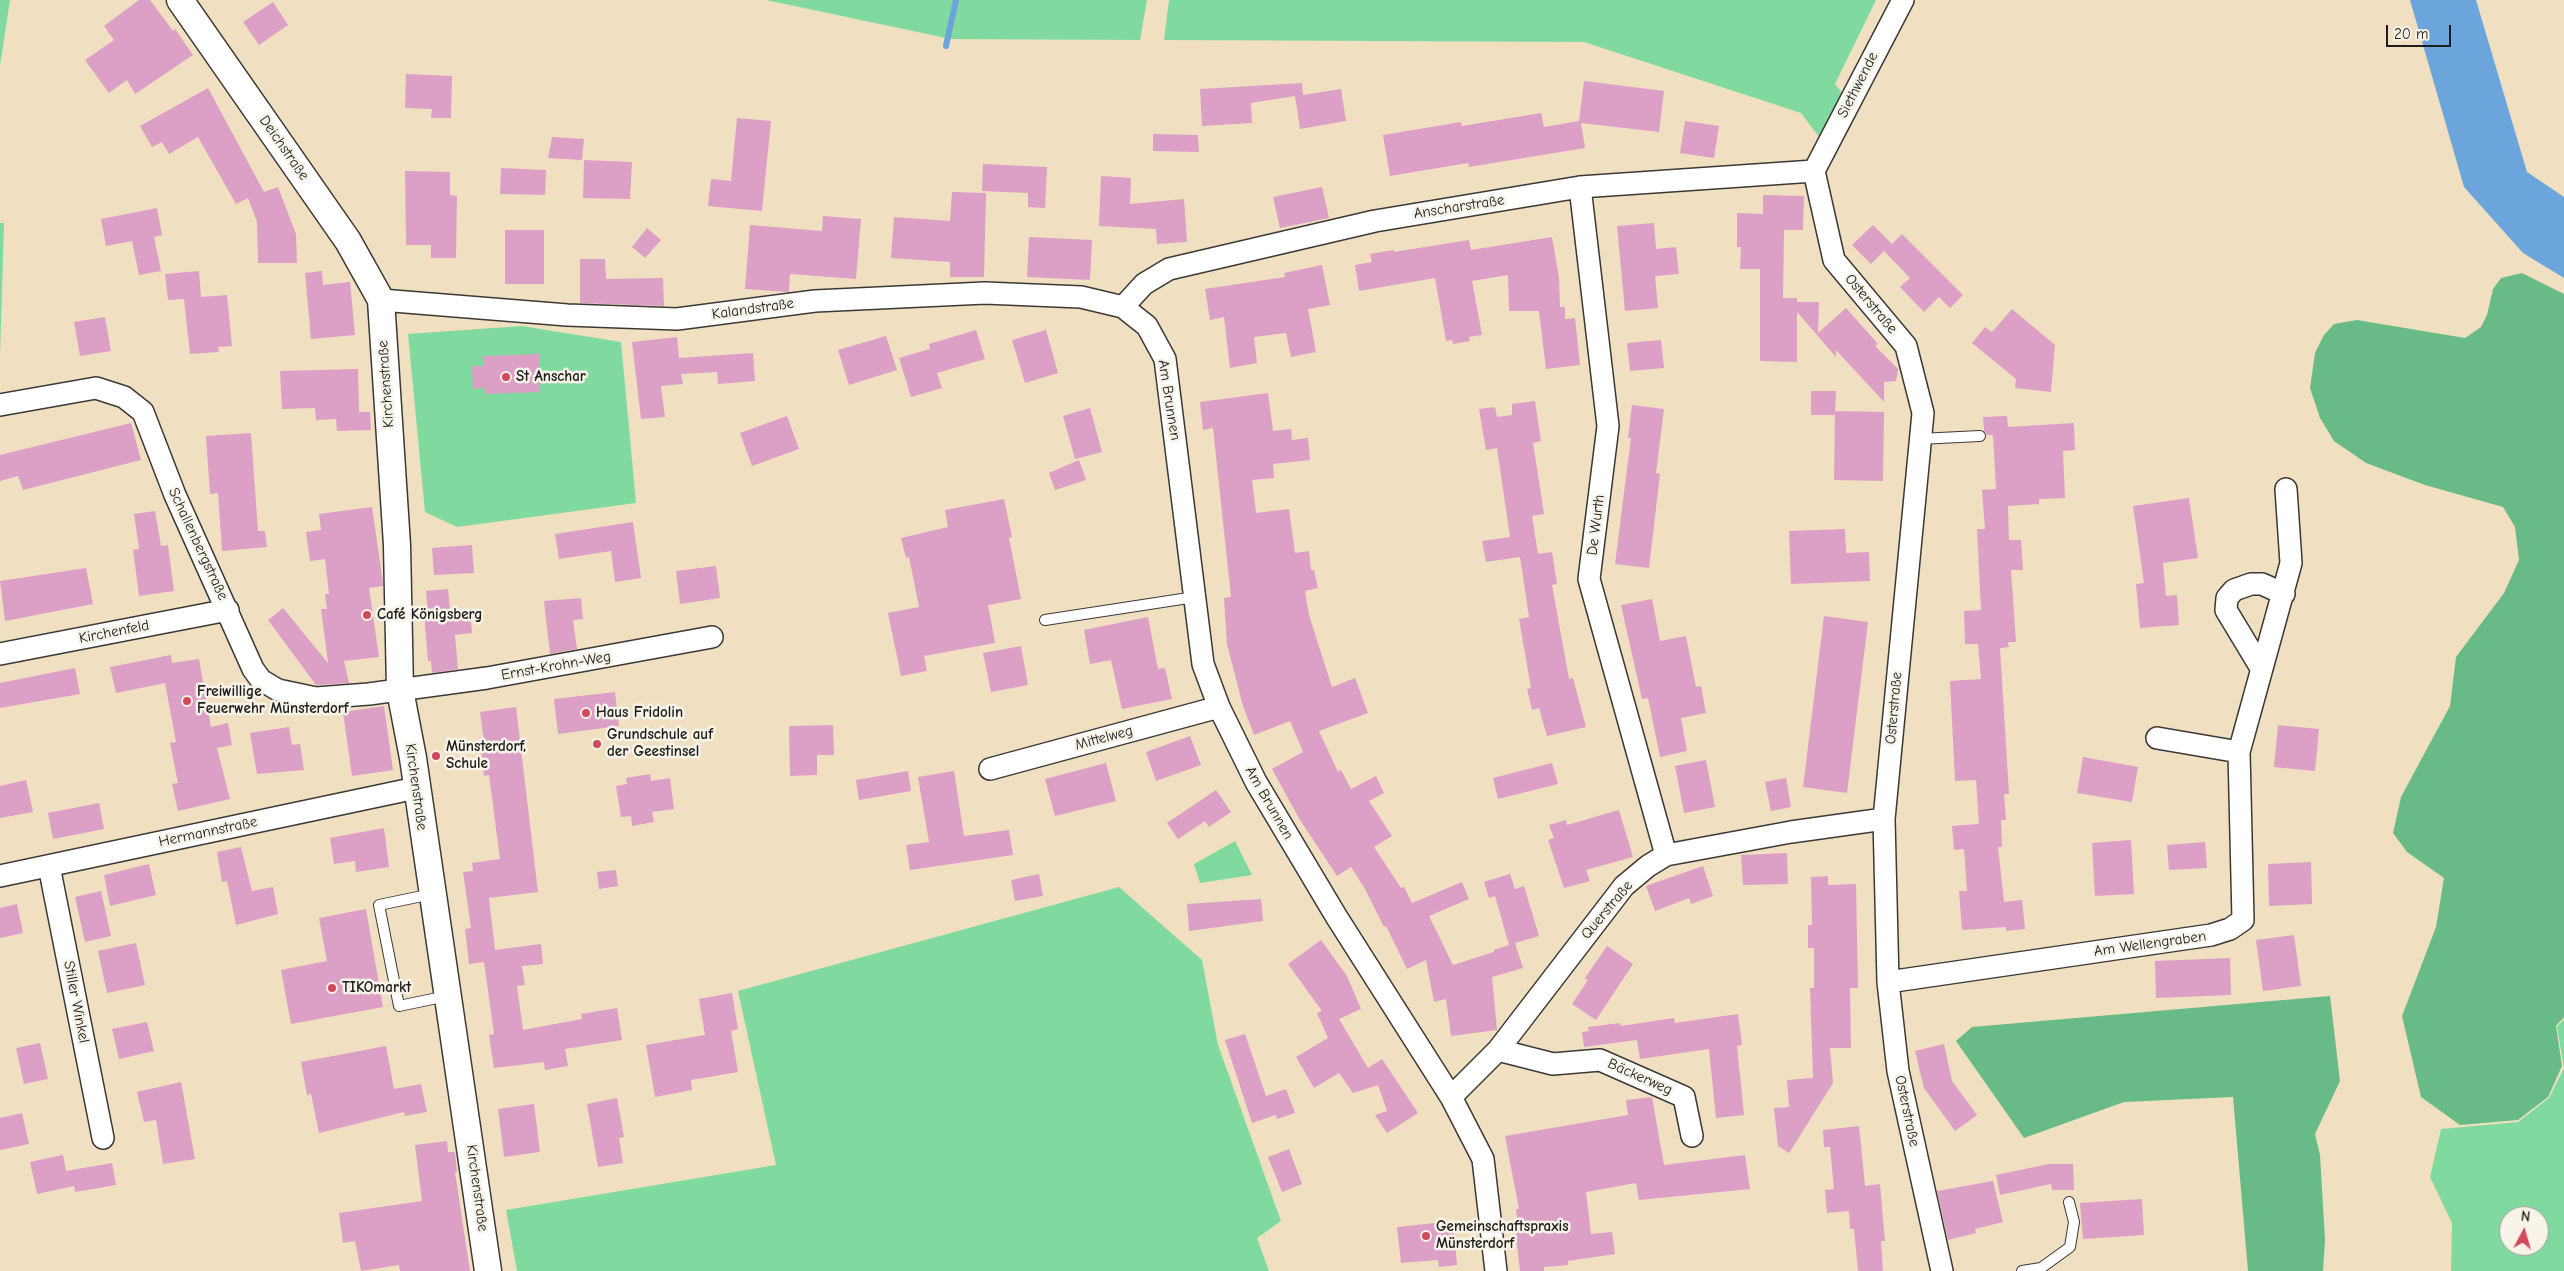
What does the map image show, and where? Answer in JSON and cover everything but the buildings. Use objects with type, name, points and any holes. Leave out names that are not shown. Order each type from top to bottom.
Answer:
[{"type":"street","name":"Deichstraße","points":[[180,0],[348,241],[382,300]]},
{"type":"street","name":"Siethwende","points":[[1814,171],[1903,0]]},
{"type":"street","name":"Anscharstraße","points":[[1123,307],[1144,284],[1168,269],[1376,221],[1580,187],[1814,171]]},
{"type":"street","name":"Osterstraße","points":[[1814,171],[1834,260],[1906,346],[1922,413],[1884,819],[1888,982],[1898,1071],[1942,1271]]},
{"type":"street","name":"De Wurth","points":[[1580,187],[1608,426],[1589,579],[1666,855]]},
{"type":"street","name":"Kalandstraße","points":[[382,300],[567,315],[677,319],[815,301],[985,293],[1082,296],[1123,307]]},
{"type":"street","name":"Kirchenstraße","points":[[382,300],[397,545],[400,690],[433,894],[488,1271]]},
{"type":"street","name":"Am Brunnen","points":[[1123,307],[1147,326],[1165,359],[1203,664],[1219,707],[1256,782],[1336,916],[1452,1097],[1484,1159],[1496,1271]]},
{"type":"street","name":"Schallenbergstraße","points":[[0,405],[96,388],[124,398],[143,412],[175,495],[253,669],[261,680],[269,686],[302,697],[316,698],[400,690]]},
{"type":"street","name":"Am Wellengraben","points":[[1888,982],[2211,935],[2230,929],[2243,920],[2240,752],[2261,668],[2284,594],[2291,563],[2286,490]]},
{"type":"street","points":[[2261,668],[2226,610],[2227,598],[2234,590],[2251,584],[2262,584],[2284,594]]},
{"type":"street","name":"Kirchenfeld","points":[[0,654],[228,610]]},
{"type":"street","name":"Ernst-Krohn-Weg","points":[[400,690],[487,678],[712,637]]},
{"type":"street","name":"Mittelweg","points":[[990,770],[1219,707]]},
{"type":"street","points":[[2157,738],[2240,752]]},
{"type":"street","name":"Hermannstraße","points":[[0,876],[416,788]]},
{"type":"street","name":"Querstraße","points":[[1452,1097],[1498,1050],[1624,886],[1648,866],[1666,855],[1791,832],[1884,819]]},
{"type":"street","name":"Stiller Winkel","points":[[49,866],[103,1138]]},
{"type":"street","name":"Bäckerweg","points":[[1498,1050],[1553,1064],[1600,1060],[1609,1063],[1684,1097],[1692,1136]]},
{"type":"lane","points":[[1919,439],[1980,436]]},
{"type":"lane","points":[[1045,620],[1195,597]]},
{"type":"lane","points":[[433,894],[379,905],[399,1006],[448,996]]},
{"type":"lane","points":[[2022,1271],[2041,1268],[2070,1247],[2074,1222],[2069,1202]]},
{"type":"green space","points":[[0,0],[10,0],[0,66]]},
{"type":"green space","points":[[766,0],[954,0],[946,38]]},
{"type":"green space","points":[[958,0],[1147,0],[1140,40],[950,39]]},
{"type":"green space","points":[[1169,0],[1876,0],[1835,84],[1843,94],[1820,138],[1801,113],[1584,42],[1164,40]]},
{"type":"green space","points":[[0,223],[4,223],[0,357]]},
{"type":"green space","points":[[2522,273],[2564,294],[2564,1017],[2556,1026],[2562,1066],[2548,1097],[2518,1120],[2460,1125],[2421,1097],[2402,1016],[2436,927],[2444,878],[2407,852],[2393,833],[2401,797],[2450,706],[2456,657],[2504,593],[2519,560],[2515,527],[2503,507],[2425,485],[2366,463],[2334,441],[2320,418],[2310,388],[2315,353],[2324,335],[2334,324],[2357,320],[2465,338],[2481,327],[2487,315],[2493,289],[2501,278]]},
{"type":"green space","points":[[522,326],[621,342],[636,503],[457,527],[425,512],[408,334]]},
{"type":"green space","points":[[1235,841],[1252,875],[1200,883],[1194,864]]},
{"type":"green space","points":[[1119,887],[1202,960],[1218,1045],[1281,1221],[1257,1238],[1269,1271],[517,1271],[506,1210],[776,1165],[738,991]]},
{"type":"green space","points":[[2330,996],[2340,1081],[2315,1134],[2320,1155],[2325,1240],[2323,1271],[2248,1271],[2233,1097],[2124,1102],[2024,1138],[1956,1041],[1972,1027]]},
{"type":"green space","points":[[2564,1019],[2564,1068],[2557,1027]]},
{"type":"green space","points":[[2564,1068],[2564,1271],[2451,1271],[2452,1223],[2430,1177],[2441,1129],[2518,1122],[2549,1098]]},
{"type":"water","points":[[2410,0],[2476,0],[2527,172],[2564,197],[2564,278],[2523,253],[2464,187]]},
{"type":"waterway","points":[[946,46],[956,0]]},
{"type":"place","name":"St Anschar","points":[[506,377]]},
{"type":"place","name":"Café Königsberg","points":[[367,615]]},
{"type":"place","name":"Freiwillige Feuerwehr Münsterdorf","points":[[187,701]]},
{"type":"place","name":"Haus Fridolin","points":[[586,713]]},
{"type":"place","name":"Grundschule auf der Geestinsel","points":[[597,744]]},
{"type":"place","name":"Münsterdorf, Schule","points":[[436,756]]},
{"type":"place","name":"TIKOmarkt","points":[[332,988]]},
{"type":"place","name":"Gemeinschaftspraxis Münsterdorf","points":[[1426,1236]]}]
